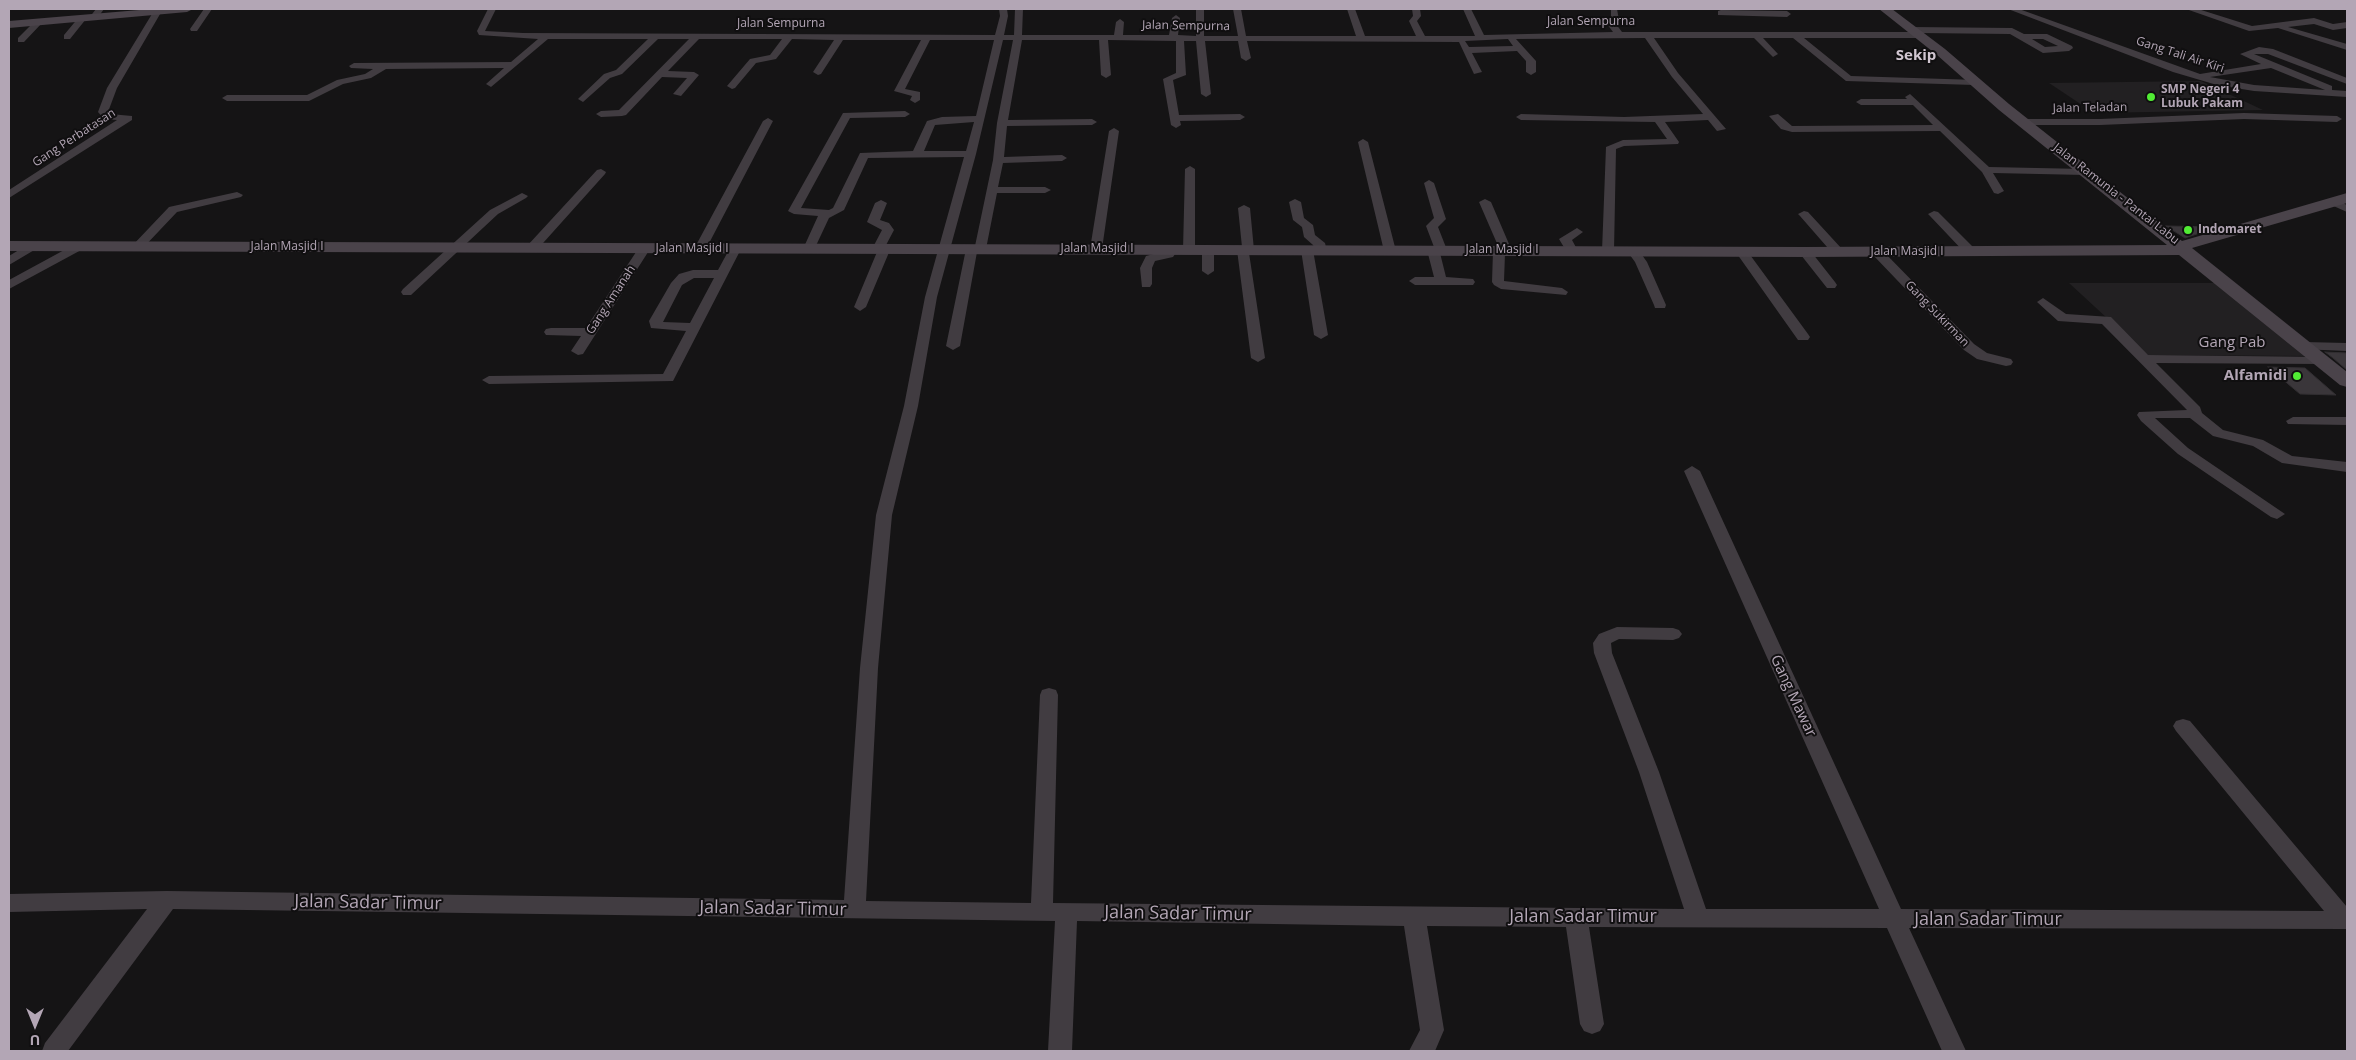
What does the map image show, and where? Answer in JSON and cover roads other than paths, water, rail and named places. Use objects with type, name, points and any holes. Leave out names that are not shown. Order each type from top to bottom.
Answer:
[{"type":"main road","points":[[9,25],[92,15],[187,9]]},
{"type":"main road","name":"Jalan Ramunia - Pantai Labu","points":[[1885,9],[2085,172],[2347,380]]},
{"type":"main road","name":"Jalan Masjid I","points":[[9,246],[1805,252],[2183,248],[2343,203]]},
{"type":"street","points":[[194,29],[208,9]]},
{"type":"street","name":"Jalan Sempurna","points":[[492,9],[481,31],[482,33],[494,36],[1118,37],[1135,42],[1177,38],[1460,39],[1509,35],[1759,35],[1794,24],[1915,32],[2008,31],[2022,37]]},
{"type":"street","points":[[861,911],[870,668],[884,515],[911,406],[930,303],[947,249],[1001,38],[1003,9]]},
{"type":"street","points":[[953,346],[973,249],[992,190],[998,160],[1004,97],[1017,38],[1019,9]]},
{"type":"street","points":[[1200,9],[1200,38],[1206,94]]},
{"type":"street","points":[[1237,9],[1246,58]]},
{"type":"street","points":[[1351,9],[1361,38]]},
{"type":"street","points":[[1416,9],[1417,16],[1413,21],[1422,39]]},
{"type":"street","points":[[1467,9],[1480,36]]},
{"type":"street","name":"Gang Tali Air Kiri","points":[[2012,9],[2195,76],[2240,86],[2339,93]]},
{"type":"street","points":[[2190,9],[2252,29],[2314,21],[2333,27],[2347,25]]},
{"type":"street","name":"Gang Perbatasan","points":[[9,195],[128,118],[108,117],[103,112],[112,88],[158,10]]},
{"type":"street","points":[[1614,10],[1612,24],[1619,34]]},
{"type":"street","points":[[1721,13],[1794,24],[1849,79],[1974,82]]},
{"type":"street","points":[[66,36],[92,15]]},
{"type":"street","points":[[1176,18],[1181,75],[1168,79],[1175,121],[1240,117]]},
{"type":"street","points":[[2198,20],[2216,18]]},
{"type":"street","points":[[1118,37],[1120,22]]},
{"type":"street","points":[[1748,22],[1773,54]]},
{"type":"street","points":[[21,40],[38,23]]},
{"type":"street","points":[[1632,25],[1638,34]]},
{"type":"street","points":[[2278,26],[2347,47]]},
{"type":"street","points":[[1648,34],[1675,75],[1720,129]]},
{"type":"street","points":[[1509,35],[1531,61],[1530,72]]},
{"type":"street","points":[[491,84],[546,36]]},
{"type":"street","points":[[583,99],[607,76],[619,72],[655,37]]},
{"type":"street","points":[[601,114],[622,113],[696,37]]},
{"type":"street","points":[[732,86],[753,61],[773,57],[789,37]]},
{"type":"street","points":[[818,72],[840,37]]},
{"type":"street","points":[[915,100],[917,94],[899,91],[927,37]]},
{"type":"street","points":[[1103,37],[1106,74]]},
{"type":"street","points":[[1460,39],[1477,72]]},
{"type":"street","points":[[1466,50],[1486,51],[1519,48]]},
{"type":"street","points":[[2339,93],[2245,54],[2259,50],[2270,51],[2347,81]]},
{"type":"street","points":[[354,66],[513,65]]},
{"type":"street","points":[[2195,76],[2273,65]]},
{"type":"street","points":[[226,98],[310,97],[332,85],[368,76],[384,66]]},
{"type":"street","points":[[661,74],[694,75],[678,94]]},
{"type":"street","points":[[987,97],[1004,97]]},
{"type":"street","points":[[1861,102],[1913,100],[1986,170],[1998,191]]},
{"type":"street","points":[[905,114],[847,115],[794,211],[828,213],[838,210],[864,155],[971,154]]},
{"type":"street","points":[[1774,116],[1785,126],[1792,129],[1941,128]]},
{"type":"street","name":"Jalan Teladan","points":[[2024,122],[2100,122],[2244,116],[2337,118]]},
{"type":"street","points":[[1521,117],[1659,120],[1710,117]]},
{"type":"street","points":[[917,154],[931,123],[942,120],[980,119]]},
{"type":"street","points":[[1608,251],[1611,147],[1617,144],[1674,142],[1659,120]]},
{"type":"street","points":[[700,249],[768,121]]},
{"type":"street","points":[[1002,123],[1092,122]]},
{"type":"street","points":[[1096,249],[1114,131]]},
{"type":"street","points":[[1363,142],[1390,250]]},
{"type":"street","points":[[998,160],[1062,158]]},
{"type":"street","points":[[1146,284],[1146,268],[1150,258],[1181,250],[1190,169]]},
{"type":"street","points":[[1986,170],[2085,172]]},
{"type":"street","points":[[531,249],[601,172]]},
{"type":"street","points":[[1429,183],[1440,219],[1432,226],[1441,281]]},
{"type":"street","points":[[992,190],[1045,190]]},
{"type":"street","points":[[137,246],[174,209],[237,196]]},
{"type":"street","points":[[407,292],[494,212],[513,203],[522,196]]},
{"type":"street","points":[[1295,202],[1299,220],[1307,225],[1310,237],[1319,243],[1314,250],[1321,334]]},
{"type":"street","points":[[1485,202],[1502,251],[1498,282],[1501,285],[1562,292]]},
{"type":"street","points":[[860,307],[888,230],[884,224],[873,222],[881,204]]},
{"type":"street","points":[[1244,208],[1245,250],[1258,358]]},
{"type":"street","points":[[809,249],[824,216],[828,213]]},
{"type":"street","points":[[1804,214],[1838,252]]},
{"type":"street","points":[[1934,214],[1970,251]]},
{"type":"street","points":[[1572,250],[1566,239],[1577,232]]},
{"type":"street","points":[[9,261],[32,246]]},
{"type":"street","points":[[9,285],[79,246]]},
{"type":"street","name":"Gang Amanah","points":[[578,351],[644,249]]},
{"type":"street","points":[[489,380],[668,378],[735,249]]},
{"type":"street","points":[[1208,250],[1208,271]]},
{"type":"street","points":[[1633,251],[1641,262],[1660,305]]},
{"type":"street","points":[[1741,251],[1803,337]]},
{"type":"street","points":[[1805,252],[1831,285]]},
{"type":"street","name":"Gang Sukirman","points":[[1877,252],[1969,348],[1982,356],[2006,362]]},
{"type":"street","points":[[694,327],[662,326],[656,324],[656,321],[677,283],[683,278],[693,274],[721,274]]},
{"type":"street","points":[[1414,281],[1469,282]]},
{"type":"street","points":[[2043,302],[2065,319],[2106,320]]},
{"type":"street","points":[[2092,306],[2195,410],[2194,414]]},
{"type":"street","points":[[551,332],[590,332]]},
{"type":"street","points":[[2304,346],[2347,347]]},
{"type":"street","name":"Gang Pab","points":[[2143,359],[2321,360]]},
{"type":"street","points":[[2277,514],[2183,451],[2144,415],[2194,414],[2218,433],[2258,444],[2287,460],[2347,467]]},
{"type":"street","points":[[2294,421],[2347,421]]},
{"type":"street","name":"Gang Mawar","points":[[1692,471],[1954,1051]]},
{"type":"street","points":[[1673,634],[1617,633],[1605,638],[1602,643],[1603,653],[1649,772],[1698,918]]},
{"type":"street","points":[[1042,913],[1049,695]]},
{"type":"street","points":[[2183,726],[2346,920]]},
{"type":"street","points":[[54,1051],[167,900]]},
{"type":"street","name":"Jalan Sadar Timur","points":[[9,903],[167,900],[1414,918],[2346,920]]},
{"type":"street","points":[[1060,1051],[1066,913]]},
{"type":"street","points":[[1414,918],[1432,1030],[1429,1041],[1422,1051]]},
{"type":"street","points":[[1576,918],[1592,1024]]},
{"type":"place","name":"SMP Negeri 4 Lubuk Pakam","points":[[2151,97]]},
{"type":"place","name":"Indomaret","points":[[2188,230]]},
{"type":"place","name":"Alfamidi","points":[[2297,376]]},
{"type":"district","name":"Sekip","points":[[1916,56]]}]
